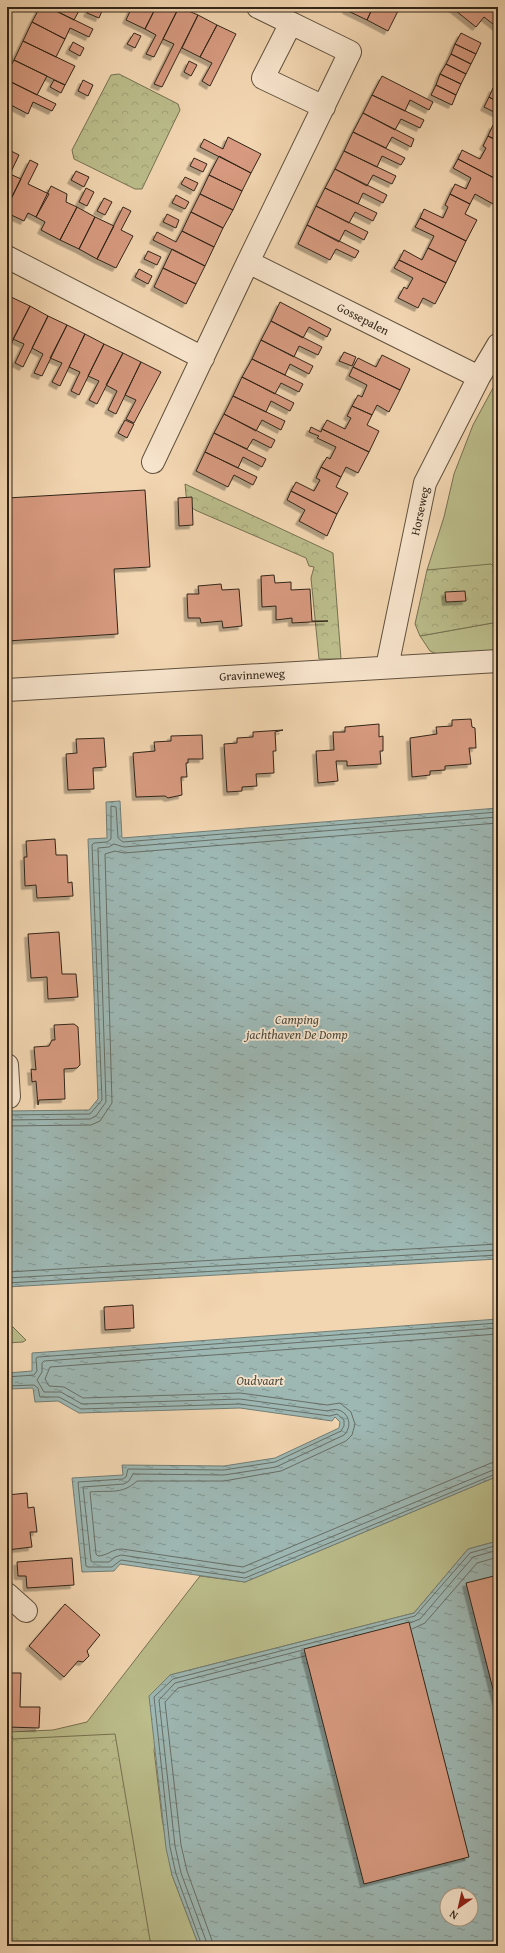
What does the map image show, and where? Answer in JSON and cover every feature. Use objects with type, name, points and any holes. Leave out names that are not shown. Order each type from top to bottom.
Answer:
[{"type":"street","points":[[153,462],[350,52],[258,7]]},
{"type":"street","points":[[291,23],[263,78],[324,107]]},
{"type":"street","points":[[7,257],[203,358]]},
{"type":"street","name":"Gossepalen","points":[[248,262],[478,377]]},
{"type":"street","name":"Horseweg","points":[[386,668],[425,483],[478,377],[498,345]]},
{"type":"street","name":"Gravinneweg","points":[[7,690],[498,661]]},
{"type":"street","points":[[7,1065],[9,1097]]},
{"type":"street","points":[[7,1594],[26,1611]]},
{"type":"green space","points":[[119,74],[178,104],[180,110],[142,189],[135,189],[74,159],[72,150],[111,75]]},
{"type":"green space","points":[[498,384],[498,581],[497,570],[427,570],[444,517],[454,474],[473,425],[493,388]]},
{"type":"green space","points":[[185,484],[333,553],[341,659],[319,659],[311,578],[314,567],[309,566],[306,558],[195,510],[187,504]]},
{"type":"green space","points":[[491,564],[497,570],[498,622],[420,636],[415,624],[427,570]]},
{"type":"green space","points":[[498,622],[498,650],[439,655],[430,651],[420,636]]},
{"type":"green space","points":[[7,1327],[13,1327],[26,1340],[23,1342],[7,1343]]},
{"type":"green space","points":[[498,1476],[498,1541],[468,1549],[414,1613],[170,1675],[154,1750],[162,1818],[172,1875],[199,1946],[79,1946],[10,1732],[53,1730],[87,1722],[200,1576],[245,1582]]},
{"type":"green space","points":[[7,1732],[10,1732],[13,1739],[115,1734],[150,1940],[155,1946],[7,1946]]},
{"type":"water","name":"Camping jachthaven De Domp","points":[[120,801],[122,838],[498,808],[498,1259],[7,1287],[7,1111],[89,1110],[98,1099],[88,839],[107,838],[106,802]]},
{"type":"water","name":"Oudvaart","points":[[498,1319],[498,1476],[245,1582],[120,1564],[114,1571],[82,1572],[72,1478],[123,1475],[122,1465],[224,1466],[275,1458],[339,1428],[340,1422],[335,1417],[332,1421],[240,1408],[79,1413],[58,1401],[35,1402],[33,1388],[9,1389],[7,1403],[7,1370],[8,1373],[32,1371],[32,1353]]},
{"type":"water","points":[[498,1541],[498,1946],[199,1946],[172,1875],[166,1848],[149,1696],[170,1675],[414,1613],[468,1549]]},
{"type":"building","points":[[40,7],[48,7],[93,29],[89,37],[70,28],[65,39],[32,22]]},
{"type":"building","points":[[48,7],[81,7],[74,20]]},
{"type":"building","points":[[90,7],[95,7],[102,11],[99,18],[87,13]]},
{"type":"building","points":[[132,7],[156,7],[145,29],[126,20]]},
{"type":"building","points":[[156,7],[179,7],[154,57],[146,54],[156,35],[145,29]]},
{"type":"building","points":[[179,7],[198,15],[162,87],[154,84],[174,44],[163,39]]},
{"type":"building","points":[[347,7],[373,7],[367,20],[346,10]]},
{"type":"building","points":[[373,7],[400,7],[388,31],[367,20]]},
{"type":"building","points":[[451,7],[486,7],[496,15],[498,12],[498,28],[484,17],[476,27]]},
{"type":"building","points":[[198,15],[217,25],[200,57],[182,48]]},
{"type":"building","points":[[32,22],[65,39],[56,57],[23,41]]},
{"type":"building","points":[[217,25],[236,34],[210,86],[202,81],[212,63],[200,57]]},
{"type":"building","points":[[134,33],[141,36],[135,48],[127,44]]},
{"type":"building","points":[[461,33],[481,43],[476,54],[455,44]]},
{"type":"building","points":[[23,41],[75,66],[65,85],[14,60]]},
{"type":"building","points":[[73,42],[84,48],[80,56],[69,50]]},
{"type":"building","points":[[455,44],[476,54],[471,64],[451,54]]},
{"type":"building","points":[[451,54],[471,64],[466,74],[446,64]]},
{"type":"building","points":[[14,60],[47,76],[37,95],[7,80],[7,73]]},
{"type":"building","points":[[189,61],[197,65],[191,76],[184,72]]},
{"type":"building","points":[[446,64],[466,74],[461,84],[440,74]]},
{"type":"building","points":[[440,74],[461,84],[456,95],[436,85]]},
{"type":"building","points":[[382,76],[433,102],[429,110],[410,100],[405,111],[372,95]]},
{"type":"building","points":[[7,80],[56,104],[52,111],[33,102],[28,114],[7,103]]},
{"type":"building","points":[[54,80],[65,85],[61,93],[50,87]]},
{"type":"building","points":[[83,80],[93,85],[88,96],[78,91]]},
{"type":"building","points":[[436,85],[456,95],[452,105],[431,95]]},
{"type":"building","points":[[493,88],[498,91],[498,102],[489,97]]},
{"type":"building","points":[[372,95],[424,120],[420,128],[401,119],[395,130],[363,113]]},
{"type":"building","points":[[489,97],[498,102],[498,114],[484,107]]},
{"type":"building","points":[[363,113],[414,139],[411,147],[392,137],[386,148],[353,132]]},
{"type":"building","points":[[498,124],[498,141],[488,136],[493,125],[497,127]]},
{"type":"building","points":[[353,132],[405,158],[401,165],[382,156],[377,167],[344,151]]},
{"type":"building","points":[[488,136],[498,141],[498,180],[458,159],[462,150],[480,159],[486,148],[483,146]]},
{"type":"building","points":[[228,137],[261,154],[251,173],[200,147],[204,139],[223,149]]},
{"type":"building","points":[[11,151],[19,155],[10,174],[21,179],[7,207],[7,160]]},
{"type":"building","points":[[344,151],[396,176],[392,184],[373,175],[367,186],[335,169]]},
{"type":"building","points":[[219,156],[251,173],[242,191],[209,175]]},
{"type":"building","points":[[194,158],[207,164],[203,172],[190,166]]},
{"type":"building","points":[[458,159],[498,180],[498,194],[493,204],[475,194],[470,204],[450,194],[455,184],[466,189],[471,178],[453,168]]},
{"type":"building","points":[[30,160],[38,164],[28,184],[49,194],[36,217],[28,213],[24,221],[7,213],[7,207]]},
{"type":"building","points":[[335,169],[387,195],[383,203],[363,193],[358,204],[325,188]]},
{"type":"building","points":[[76,171],[89,177],[84,187],[71,180]]},
{"type":"building","points":[[209,175],[242,191],[233,210],[200,194]]},
{"type":"building","points":[[185,177],[198,183],[194,191],[181,184]]},
{"type":"building","points":[[51,186],[67,194],[66,202],[77,207],[60,240],[41,230],[45,222],[36,217]]},
{"type":"building","points":[[86,188],[94,192],[87,206],[79,202]]},
{"type":"building","points":[[325,188],[377,213],[373,221],[355,212],[349,223],[316,206]]},
{"type":"building","points":[[200,194],[233,210],[223,228],[191,212]]},
{"type":"building","points":[[450,194],[470,204],[465,214],[477,220],[466,241],[420,218],[424,209],[443,218],[448,207],[445,205]]},
{"type":"building","points":[[176,195],[189,202],[185,209],[172,203]]},
{"type":"building","points":[[104,198],[112,202],[105,215],[97,211]]},
{"type":"building","points":[[316,206],[368,232],[364,240],[345,230],[339,242],[307,225]]},
{"type":"building","points":[[77,207],[95,217],[79,249],[60,240]]},
{"type":"building","points":[[123,207],[131,211],[121,230],[133,236],[116,268],[97,259]]},
{"type":"building","points":[[191,212],[223,228],[214,247],[182,231]]},
{"type":"building","points":[[167,214],[179,220],[176,228],[163,222]]},
{"type":"building","points":[[95,217],[114,226],[97,259],[79,249]]},
{"type":"building","points":[[420,218],[466,241],[456,262],[428,248],[434,236],[415,227]]},
{"type":"building","points":[[307,225],[359,251],[355,258],[336,249],[330,260],[298,244]]},
{"type":"building","points":[[182,231],[214,247],[205,266],[153,240],[157,232],[176,242]]},
{"type":"building","points":[[428,248],[456,262],[446,283],[399,260],[404,250],[422,260]]},
{"type":"building","points":[[172,249],[205,266],[196,284],[163,268]]},
{"type":"building","points":[[148,251],[161,257],[157,265],[144,259]]},
{"type":"building","points":[[399,260],[446,283],[435,304],[423,298],[418,308],[398,298],[404,287],[407,289],[413,278],[394,268]]},
{"type":"building","points":[[163,268],[196,284],[186,304],[154,287]]},
{"type":"building","points":[[139,269],[152,276],[148,284],[135,277]]},
{"type":"building","points":[[7,295],[11,297],[7,305]]},
{"type":"building","points":[[11,297],[30,306],[7,352],[7,305]]},
{"type":"building","points":[[280,302],[331,329],[327,337],[309,327],[303,338],[271,321]]},
{"type":"building","points":[[30,306],[48,316],[23,367],[15,363],[24,344],[13,339]]},
{"type":"building","points":[[48,316],[67,325],[42,376],[34,373],[43,354],[32,348]]},
{"type":"building","points":[[271,321],[322,347],[318,355],[299,346],[294,357],[261,340]]},
{"type":"building","points":[[67,325],[85,334],[60,386],[52,382],[62,363],[50,358]]},
{"type":"building","points":[[85,334],[104,344],[79,395],[71,391],[80,372],[69,367]]},
{"type":"building","points":[[261,340],[313,366],[309,374],[290,364],[285,375],[252,359]]},
{"type":"building","points":[[104,344],[123,353],[97,404],[89,400],[99,381],[88,376]]},
{"type":"building","points":[[344,352],[356,357],[352,366],[339,361]]},
{"type":"building","points":[[123,353],[141,362],[116,414],[108,410],[117,391],[106,385]]},
{"type":"building","points":[[382,355],[410,369],[400,390],[353,367],[358,358],[376,367]]},
{"type":"building","points":[[252,359],[303,384],[299,392],[281,383],[275,394],[242,377]]},
{"type":"building","points":[[141,362],[161,372],[134,423],[126,419],[136,400],[125,395]]},
{"type":"building","points":[[353,367],[400,390],[389,412],[377,405],[372,415],[352,406],[358,395],[362,397],[367,385],[349,376]]},
{"type":"building","points":[[242,377],[294,403],[290,411],[271,401],[266,412],[233,396]]},
{"type":"building","points":[[233,396],[285,421],[281,430],[262,420],[256,431],[224,414]]},
{"type":"building","points":[[352,406],[372,415],[367,425],[379,431],[369,452],[322,429],[327,420],[345,429],[351,418],[347,416]]},
{"type":"building","points":[[224,414],[275,440],[271,448],[253,439],[247,449],[214,433]]},
{"type":"building","points":[[125,420],[134,424],[127,438],[118,433]]},
{"type":"building","points":[[311,427],[321,432],[322,429],[369,452],[358,473],[346,467],[341,477],[321,467],[327,457],[330,459],[336,447],[317,438],[319,436],[309,432]]},
{"type":"building","points":[[214,433],[266,459],[262,467],[243,457],[238,468],[205,452]]},
{"type":"building","points":[[205,452],[257,477],[253,485],[234,475],[228,487],[196,471]]},
{"type":"building","points":[[321,467],[341,477],[336,487],[348,493],[337,514],[291,491],[296,482],[314,491],[320,480],[316,478]]},
{"type":"building","points":[[145,490],[150,567],[114,569],[118,634],[7,641],[7,498]]},
{"type":"building","points":[[291,491],[337,514],[327,536],[299,521],[305,510],[287,500]]},
{"type":"building","points":[[192,497],[193,525],[179,526],[178,498]]},
{"type":"building","points":[[274,575],[275,583],[291,582],[291,590],[310,589],[312,621],[328,621],[292,623],[292,618],[276,620],[276,606],[262,607],[261,576]]},
{"type":"building","points":[[221,584],[222,590],[239,589],[242,626],[223,628],[222,621],[201,623],[200,618],[188,618],[187,594],[199,594],[198,586]]},
{"type":"building","points":[[465,591],[466,601],[446,602],[445,592]]},
{"type":"building","points":[[471,719],[472,727],[475,728],[476,748],[469,748],[471,764],[445,766],[445,770],[430,771],[430,775],[412,777],[410,738],[437,734],[436,727],[452,726],[452,720]]},
{"type":"building","points":[[379,724],[379,737],[383,736],[383,751],[380,751],[381,764],[347,766],[347,761],[336,761],[338,781],[318,783],[316,751],[334,750],[333,732],[345,732],[345,727]]},
{"type":"building","points":[[283,730],[275,732],[276,751],[273,751],[274,773],[256,774],[257,786],[242,787],[242,791],[227,792],[224,744],[237,743],[237,738],[253,737],[253,732]]},
{"type":"building","points":[[202,735],[203,759],[188,759],[188,763],[186,763],[187,777],[181,777],[182,795],[168,798],[165,796],[136,797],[133,753],[155,751],[154,742],[171,741],[171,736]]},
{"type":"building","points":[[104,738],[106,767],[93,768],[94,789],[68,790],[66,754],[77,753],[76,739]]},
{"type":"building","points":[[55,839],[56,855],[67,855],[68,883],[72,882],[73,896],[37,898],[36,885],[25,886],[24,857],[27,857],[26,841]]},
{"type":"building","points":[[59,932],[62,974],[76,974],[78,997],[48,999],[47,977],[31,978],[28,934]]},
{"type":"building","points":[[74,1024],[78,1027],[80,1065],[77,1068],[64,1069],[65,1099],[39,1100],[38,1105],[36,1081],[32,1082],[31,1069],[36,1070],[34,1047],[49,1046],[52,1040],[55,1040],[54,1025]]},
{"type":"building","points":[[133,1305],[134,1328],[105,1330],[104,1307]]},
{"type":"building","points":[[7,1455],[9,1455],[11,1477],[7,1477]]},
{"type":"building","points":[[27,1493],[28,1508],[34,1507],[37,1532],[30,1532],[32,1547],[7,1550],[7,1495]]},
{"type":"building","points":[[72,1558],[74,1585],[27,1588],[26,1576],[18,1576],[17,1562]]},
{"type":"building","points":[[498,1575],[498,1709],[466,1583]]},
{"type":"building","points":[[65,1604],[100,1635],[87,1651],[89,1656],[83,1662],[78,1661],[64,1677],[29,1646]]},
{"type":"building","points":[[409,1622],[469,1857],[364,1884],[304,1649]]},
{"type":"building","points":[[7,1673],[21,1673],[20,1707],[40,1707],[39,1728],[7,1727]]}]
